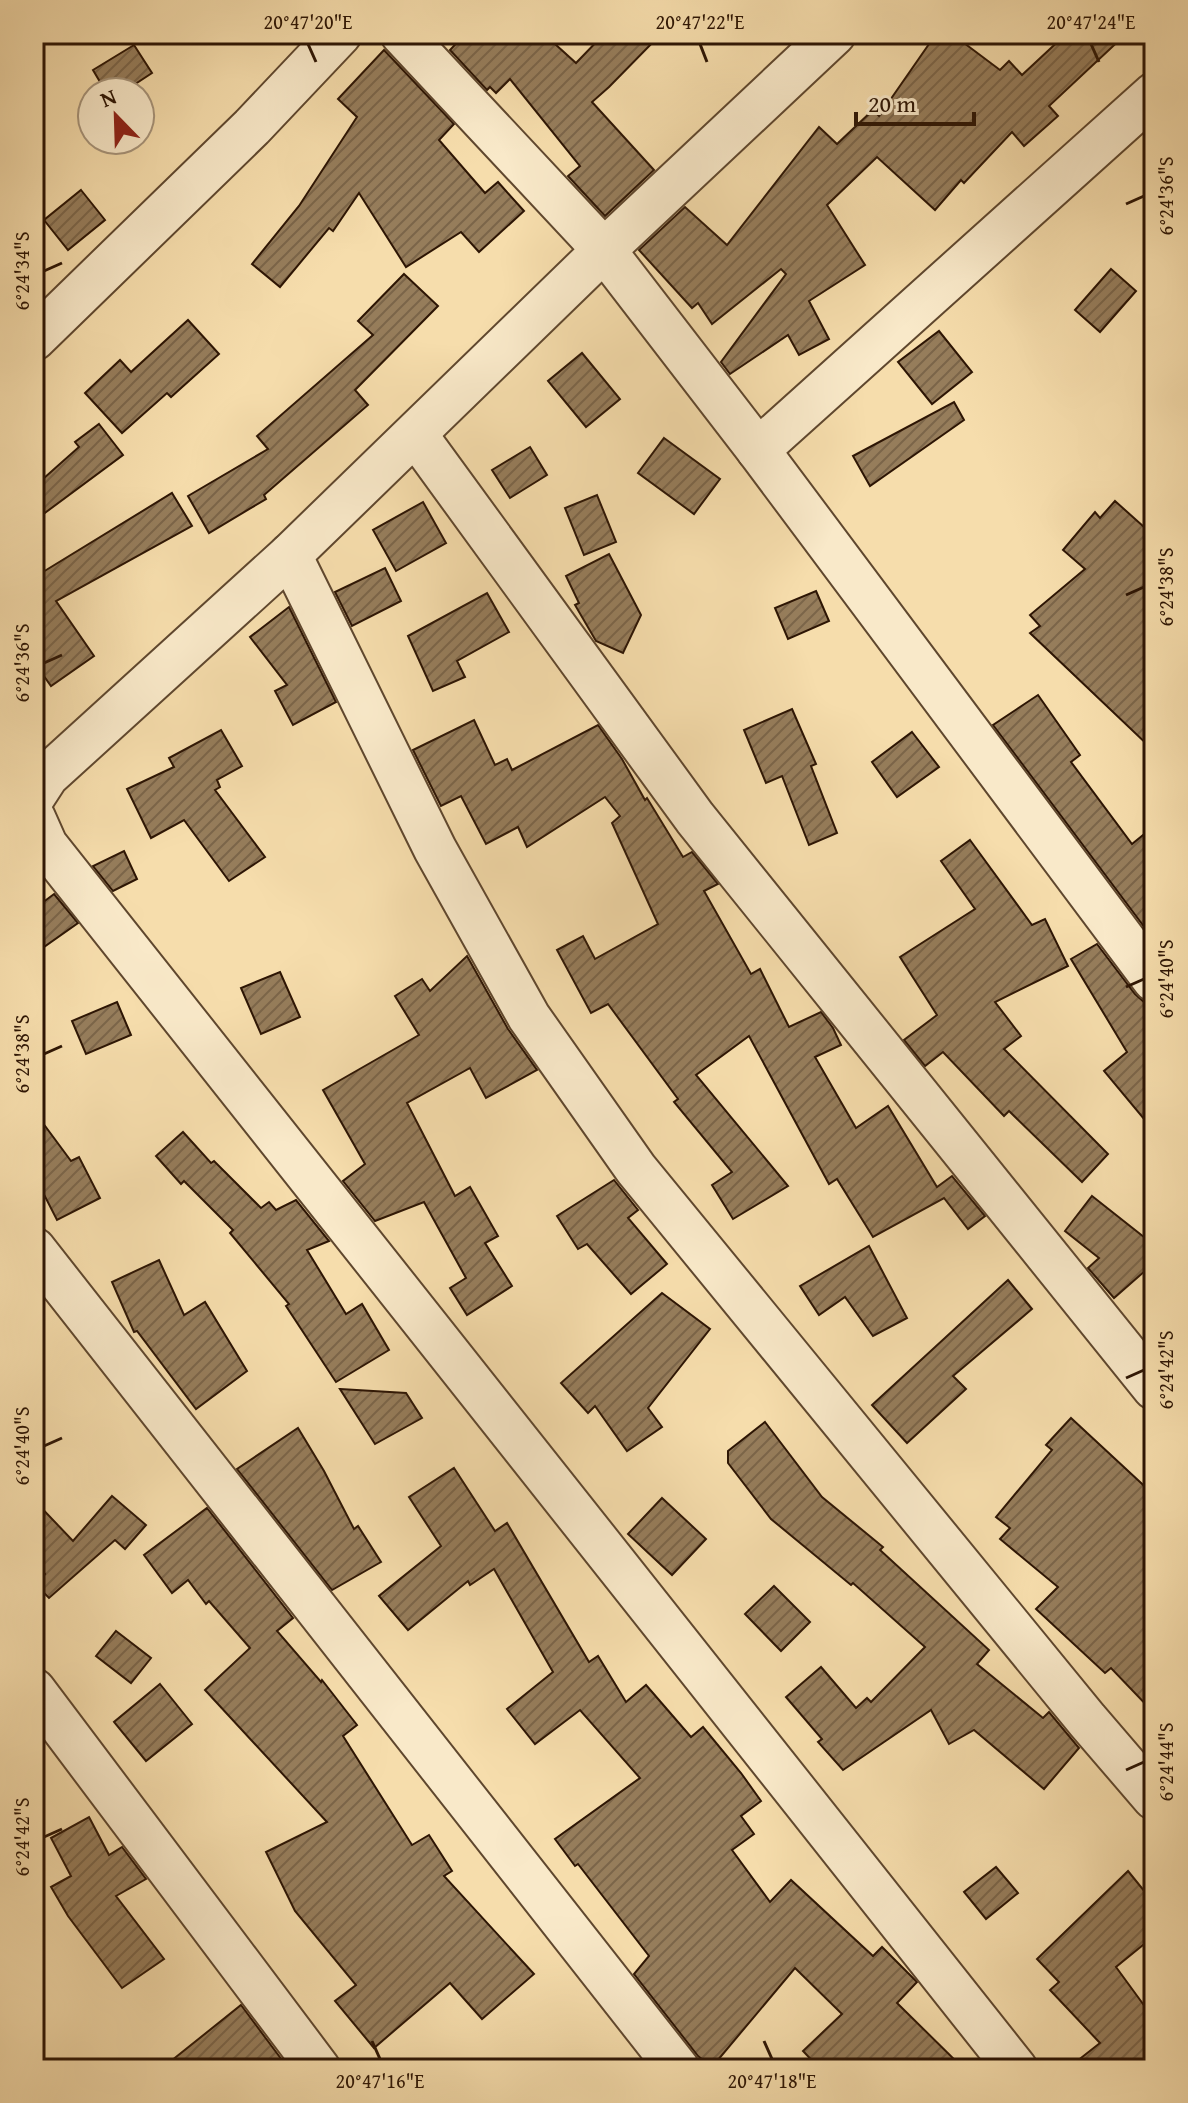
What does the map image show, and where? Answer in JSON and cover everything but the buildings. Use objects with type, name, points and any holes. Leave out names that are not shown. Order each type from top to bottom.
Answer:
[{"type":"street","points":[[34,339],[252,127],[340,34]]},
{"type":"street","points":[[402,34],[604,250],[758,450],[1154,980]]},
{"type":"street","points":[[38,776],[290,555],[604,250],[834,34]]},
{"type":"street","points":[[758,450],[1154,94]]},
{"type":"street","points":[[416,435],[695,818],[1154,1388]]},
{"type":"street","points":[[290,555],[435,849],[529,1017],[636,1169],[1154,1798]]},
{"type":"street","points":[[34,818],[46,845],[1016,2069]]},
{"type":"street","points":[[34,1249],[678,2069]]},
{"type":"street","points":[[34,1690],[319,2069]]}]
